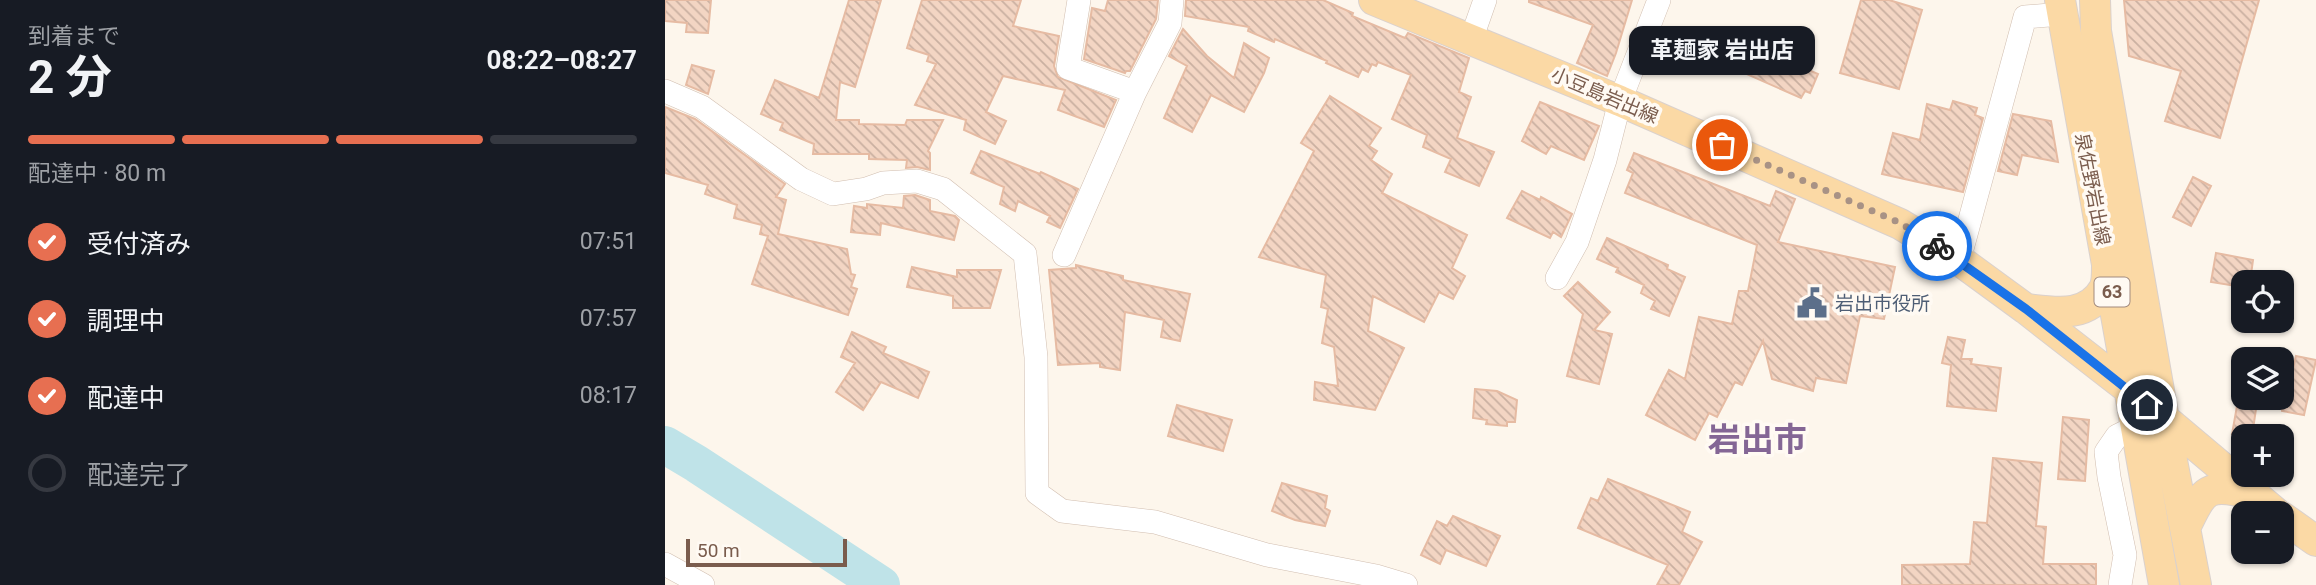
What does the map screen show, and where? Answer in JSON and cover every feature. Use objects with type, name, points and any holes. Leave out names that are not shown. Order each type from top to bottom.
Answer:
[{"type":"main road","name":"小豆島岩出線","points":[[1374,0],[1620,101],[1900,223],[1959,260],[2026,309],[2130,390],[2150,423],[2261,501]]},
{"type":"main road","name":"泉佐野岩出線","points":[[2095,0],[2096,31],[2150,423],[2164,585]]},
{"type":"main road","name":"泉佐野岩出線","points":[[2060,7],[2130,390]]},
{"type":"main road","points":[[2026,309],[2067,313],[2090,303],[2105,288],[2107,266]]},
{"type":"main road","name":"泉佐野岩出線","points":[[2150,423],[2185,528],[2196,585]]},
{"type":"main road","points":[[2185,528],[2198,501],[2210,490],[2229,488],[2252,494]]},
{"type":"main road","points":[[2294,525],[2316,541]]},
{"type":"street","points":[[1079,0],[1068,68],[1135,92]]},
{"type":"street","points":[[1064,254],[1135,92],[1170,23],[1172,0]]},
{"type":"street","points":[[1471,40],[1485,0]]},
{"type":"street","points":[[1557,278],[1577,242],[1605,160],[1620,101],[1659,0]]},
{"type":"street","points":[[1959,260],[2025,17],[2060,7]]},
{"type":"street","points":[[665,91],[702,107],[801,179],[833,194],[866,189],[883,183],[917,181],[943,189],[1025,254],[1036,357],[1037,494],[1062,511],[1155,522],[1268,555],[1376,576],[1406,585]]},
{"type":"street","points":[[2120,585],[2125,555],[2106,452],[2117,436],[2150,423]]},
{"type":"street","points":[[665,564],[702,585]]},
{"type":"building","points":[[665,0],[711,0],[708,33],[686,32],[687,23],[665,21]]},
{"type":"building","points":[[849,0],[881,0],[855,87],[840,82],[836,120],[859,120],[859,124],[905,125],[907,120],[943,120],[928,151],[930,170],[906,168],[907,160],[869,159],[869,154],[813,154],[814,144],[780,130],[783,123],[761,114],[775,80],[819,98]]},
{"type":"building","points":[[922,0],[1021,0],[1013,26],[1059,36],[1054,66],[1058,77],[1116,100],[1104,127],[1058,110],[1065,90],[1003,76],[986,112],[1006,121],[995,144],[964,130],[966,120],[915,105],[936,64],[927,61],[929,55],[907,48]]},
{"type":"building","points":[[1108,0],[1158,0],[1156,19],[1130,71],[1125,73],[1084,59],[1092,8],[1105,11]]},
{"type":"building","points":[[1186,0],[1323,0],[1353,13],[1352,16],[1405,38],[1408,33],[1469,58],[1459,92],[1471,97],[1457,138],[1494,152],[1479,186],[1445,172],[1451,159],[1423,147],[1427,135],[1392,119],[1411,75],[1378,62],[1376,66],[1372,64],[1368,72],[1362,69],[1358,77],[1275,39],[1274,42],[1248,31],[1249,27],[1185,16]]},
{"type":"building","points":[[1529,0],[1632,0],[1607,76],[1577,63],[1593,25]]},
{"type":"building","points":[[1861,0],[1889,0],[1922,10],[1899,89],[1840,73]]},
{"type":"building","points":[[2124,0],[2259,0],[2220,138],[2165,121],[2181,71],[2129,56]]},
{"type":"building","points":[[1183,29],[1207,56],[1234,78],[1244,43],[1269,58],[1244,112],[1211,95],[1192,132],[1164,118],[1187,66],[1169,56]]},
{"type":"building","points":[[1744,42],[1818,74],[1810,93],[1805,91],[1801,98],[1733,68]]},
{"type":"building","points":[[692,65],[714,71],[708,94],[686,85]]},
{"type":"building","points":[[1330,96],[1381,128],[1369,146],[1377,151],[1371,160],[1392,174],[1382,193],[1467,235],[1452,268],[1465,276],[1453,299],[1439,292],[1424,322],[1373,296],[1368,331],[1404,348],[1375,410],[1314,400],[1315,382],[1338,386],[1334,347],[1322,343],[1328,309],[1321,307],[1326,275],[1259,257],[1314,151],[1301,143]]},
{"type":"building","points":[[1953,101],[1977,108],[1975,115],[1983,118],[1963,192],[1882,174],[1893,133],[1920,140],[1927,104],[1950,110]]},
{"type":"building","points":[[1540,102],[1599,126],[1584,160],[1551,146],[1546,154],[1522,141]]},
{"type":"building","points":[[665,107],[695,119],[785,184],[776,197],[786,200],[778,234],[847,249],[851,274],[855,275],[851,287],[857,289],[848,315],[752,284],[768,236],[760,234],[762,225],[734,218],[737,205],[705,194],[708,185],[665,173]]},
{"type":"building","points":[[2013,114],[2051,121],[2058,162],[2022,155],[2017,175],[1998,171]]},
{"type":"building","points":[[981,151],[1040,174],[1041,172],[1078,189],[1060,228],[1047,222],[1050,216],[1018,201],[1015,211],[1000,204],[1004,187],[971,173]]},
{"type":"building","points":[[1634,153],[1770,206],[1776,191],[1795,199],[1778,242],[1895,267],[1884,319],[1860,316],[1846,383],[1816,378],[1813,391],[1772,379],[1763,341],[1742,385],[1735,382],[1717,417],[1709,413],[1695,440],[1646,415],[1669,370],[1685,379],[1699,317],[1732,324],[1739,291],[1748,291],[1757,245],[1625,193],[1633,173],[1627,170]]},
{"type":"building","points":[[2193,177],[2211,186],[2191,226],[2173,217]]},
{"type":"building","points":[[1522,191],[1540,200],[1541,197],[1572,214],[1561,237],[1553,232],[1550,238],[1507,218]]},
{"type":"building","points":[[915,195],[930,200],[930,211],[955,216],[959,220],[954,240],[881,223],[880,235],[851,232],[854,206],[867,208],[867,204],[903,208],[904,196]]},
{"type":"building","points":[[1607,238],[1668,265],[1667,269],[1685,277],[1669,316],[1651,309],[1655,301],[1641,293],[1644,285],[1616,272],[1618,268],[1597,259]]},
{"type":"building","points":[[2216,253],[2253,260],[2252,270],[2231,270],[2231,285],[2211,282]]},
{"type":"building","points":[[1076,265],[1123,276],[1123,280],[1190,294],[1180,341],[1161,337],[1164,320],[1125,312],[1120,370],[1100,367],[1100,363],[1058,365],[1049,270],[1076,268]]},
{"type":"building","points":[[912,267],[957,277],[957,270],[1001,270],[990,308],[953,308],[953,296],[907,287]]},
{"type":"building","points":[[1578,282],[1610,312],[1594,330],[1612,334],[1599,384],[1567,376],[1583,314],[1564,296]]},
{"type":"building","points":[[852,332],[886,347],[883,353],[929,372],[918,398],[881,382],[863,410],[836,392],[855,363],[841,357]]},
{"type":"building","points":[[1948,337],[1965,340],[1961,359],[1972,359],[1971,364],[2001,368],[1996,411],[1947,406],[1951,365],[1942,363]]},
{"type":"building","points":[[2296,356],[2316,360],[2304,415],[2282,411],[2294,410]]},
{"type":"building","points":[[1475,389],[1497,391],[1517,400],[1515,422],[1507,422],[1507,426],[1486,424],[1487,420],[1473,418]]},
{"type":"building","points":[[1177,405],[1232,420],[1223,451],[1168,436]]},
{"type":"building","points":[[2236,410],[2256,410],[2254,424],[2234,424]]},
{"type":"building","points":[[2063,417],[2089,420],[2085,481],[2058,479]]},
{"type":"building","points":[[1993,458],[2042,463],[2036,526],[2046,527],[2043,564],[2096,564],[2096,585],[1902,585],[1902,565],[1970,564],[1974,522],[1987,523]]},
{"type":"building","points":[[1608,479],[1690,512],[1682,532],[1702,542],[1679,585],[1657,585],[1668,565],[1578,528],[1591,498],[1598,501]]},
{"type":"building","points":[[1282,483],[1327,496],[1325,508],[1330,511],[1325,526],[1295,520],[1272,511]]},
{"type":"building","points":[[1453,516],[1500,536],[1486,566],[1446,550],[1440,564],[1421,555],[1437,521],[1447,526]]},
{"type":"waterway","points":[[665,445],[881,585]]},
{"type":"way so far","points":[[1722,145],[1900,223],[1937,246]]},
{"type":"place","name":"革麺家 岩出店","points":[[1722,145]]},
{"type":"place","name":"岩出市役所","points":[[1812,303]]},
{"type":"district","name":"岩出市","points":[[1757,439]]},
{"type":"route","points":[[1937,246],[2026,309],[2147,405]]}]
